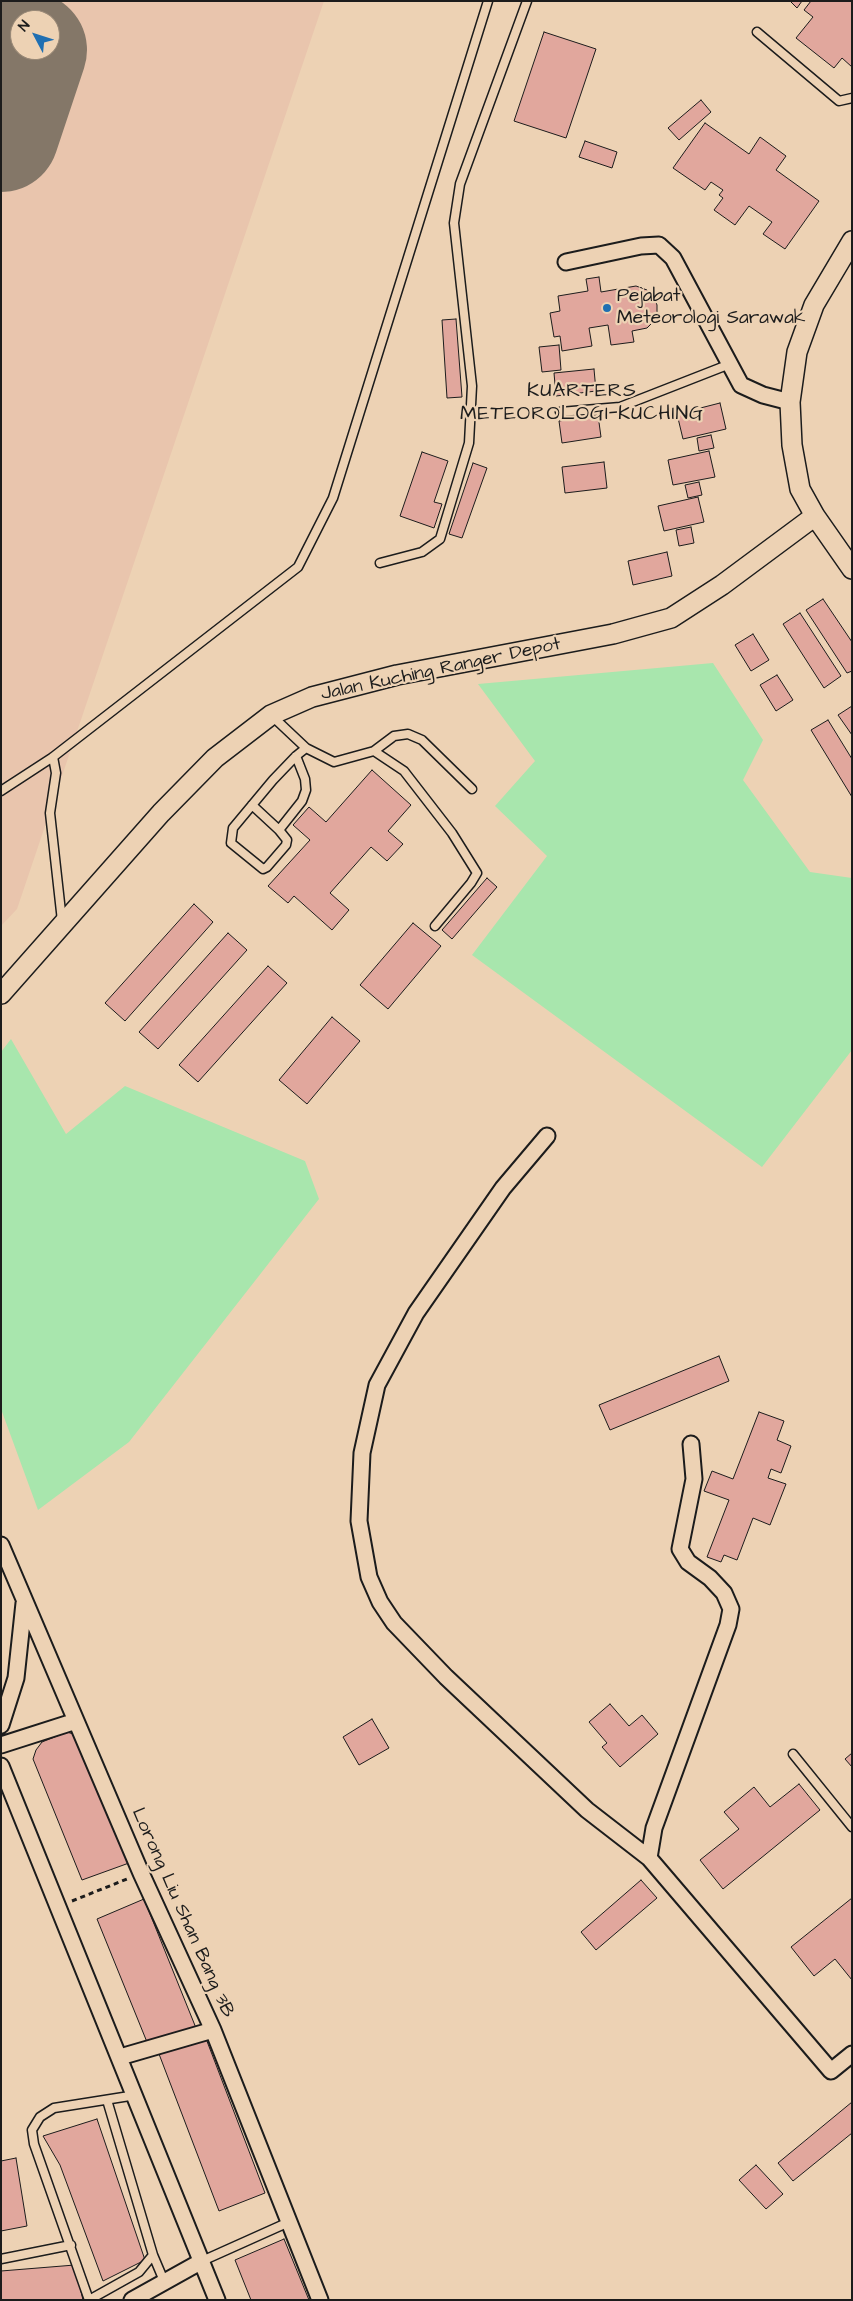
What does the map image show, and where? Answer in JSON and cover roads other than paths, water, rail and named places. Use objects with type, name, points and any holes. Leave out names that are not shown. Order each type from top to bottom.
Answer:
[{"type":"street","points":[[852,241],[814,305],[797,352],[790,402],[795,467],[800,489],[815,516],[852,569]]},
{"type":"street","points":[[566,262],[641,246],[659,245],[673,258],[741,385],[763,395],[790,402]]},
{"type":"street","name":"Jalan Kuching Ranger Depot","points":[[1,994],[161,813],[208,765],[272,715],[312,697],[397,675],[613,634],[670,618],[722,586],[815,516]]},
{"type":"street","points":[[547,1136],[503,1188],[416,1313],[376,1385],[362,1454],[359,1521],[369,1577],[380,1602],[394,1623],[446,1678],[587,1810],[649,1858],[831,2071],[852,2054]]},
{"type":"street","points":[[649,1858],[654,1828],[722,1642],[731,1609],[724,1593],[710,1578],[688,1562],[680,1549],[694,1478],[691,1444]]},
{"type":"street","name":"Lorong Liu Shan Bang 3B","points":[[1,1545],[141,1873],[213,2030],[320,2300]]},
{"type":"street","points":[[1,1725],[16,1678],[24,1599]]},
{"type":"street","points":[[1,1745],[76,1721]]},
{"type":"street","points":[[1,1766],[136,2095],[217,2300]]},
{"type":"street","points":[[120,2057],[213,2030]]},
{"type":"street","points":[[132,2300],[202,2261]]},
{"type":"lane","points":[[1,791],[53,757],[298,567],[333,498],[488,1]]},
{"type":"lane","points":[[380,563],[422,552],[440,539],[469,443],[472,386],[454,223],[460,184],[528,1]]},
{"type":"lane","points":[[757,32],[839,101],[852,98]]},
{"type":"lane","points":[[560,412],[620,407],[730,364]]},
{"type":"lane","points":[[272,715],[306,748],[334,762],[374,751],[394,736],[408,734],[422,740],[472,789]]},
{"type":"lane","points":[[252,805],[280,830],[287,840],[286,845],[267,867],[262,869],[231,843],[232,828],[252,805],[296,756],[306,748]]},
{"type":"lane","points":[[374,751],[404,771],[452,833],[477,873],[472,883],[435,926]]},
{"type":"lane","points":[[280,830],[302,801],[306,790],[305,779],[296,756]]},
{"type":"lane","points":[[53,757],[56,773],[50,813],[62,925]]},
{"type":"lane","points":[[793,1754],[852,1827]]},
{"type":"lane","points":[[136,2095],[54,2108],[40,2117],[32,2130],[34,2144],[89,2300],[139,2272],[153,2255]]},
{"type":"lane","points":[[108,2100],[153,2255],[164,2281]]},
{"type":"lane","points":[[202,2261],[289,2222]]},
{"type":"lane","points":[[1,2259],[71,2245]]},
{"type":"place","name":"Pejabat Meteorologi Sarawak","points":[[607,308]]},
{"type":"district","name":"KUARTERS METEOROLOGI KUCHING","points":[[582,404]]}]
